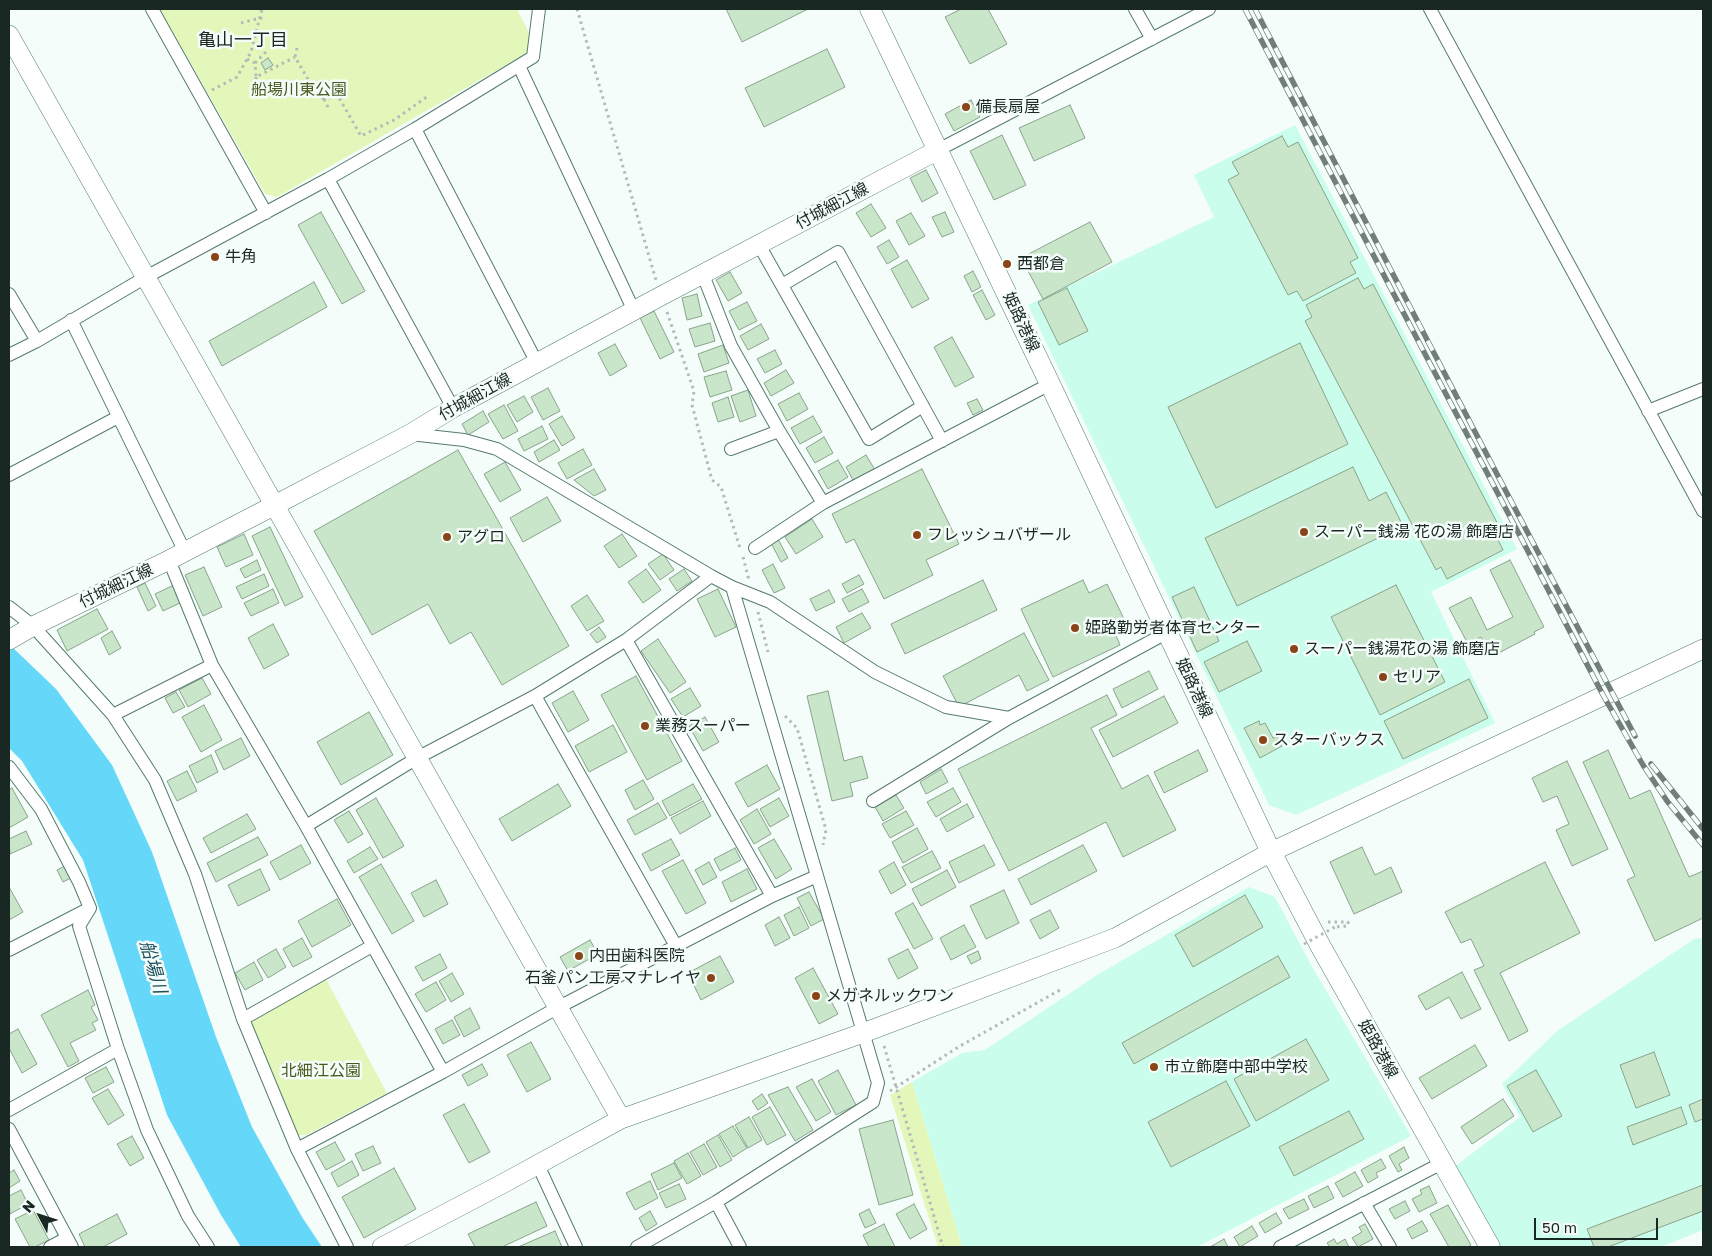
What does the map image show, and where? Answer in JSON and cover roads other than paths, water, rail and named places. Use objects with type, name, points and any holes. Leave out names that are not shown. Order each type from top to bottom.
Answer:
[{"type":"main road","name":"姫路港線","points":[[870,9],[1271,852],[1321,947],[1490,1247]]},
{"type":"street","points":[[152,9],[266,213]]},
{"type":"street","points":[[9,355],[146,277],[328,180],[533,57],[540,9]]},
{"type":"street","points":[[1135,9],[1152,40]]},
{"type":"street","points":[[938,150],[1209,9]]},
{"type":"street","points":[[1430,9],[1703,511]]},
{"type":"street","points":[[9,35],[557,1008],[621,1118]]},
{"type":"street","points":[[519,66],[634,311]]},
{"type":"street","points":[[415,129],[537,363]]},
{"type":"street","name":"付城細江線","points":[[20,634],[177,556],[410,434],[453,408],[661,296],[938,150]]},
{"type":"street","points":[[328,180],[453,408]]},
{"type":"street","points":[[759,245],[869,439],[923,406]]},
{"type":"street","points":[[782,286],[838,252],[942,440]]},
{"type":"street","points":[[703,275],[732,346],[779,431],[824,503]]},
{"type":"street","points":[[9,294],[37,340]]},
{"type":"street","points":[[71,320],[118,417],[177,556],[212,665],[306,826],[443,1072]]},
{"type":"street","points":[[755,548],[824,503],[1050,384]]},
{"type":"street","points":[[1648,411],[1703,389]]},
{"type":"street","points":[[9,475],[118,417]]},
{"type":"street","points":[[731,449],[779,431]]},
{"type":"street","points":[[410,434],[464,440],[497,449],[711,576],[732,587],[770,602],[874,672],[946,708],[1009,718]]},
{"type":"street","points":[[306,826],[417,758],[535,696],[626,640],[711,576]]},
{"type":"street","points":[[637,1247],[716,1202],[873,1102],[878,1083],[732,587]]},
{"type":"street","points":[[9,607],[20,634],[113,715],[155,780],[195,874],[243,1019],[297,1149],[347,1247]]},
{"type":"street","points":[[873,801],[1009,718],[1168,632]]},
{"type":"street","points":[[626,640],[772,896]]},
{"type":"street","points":[[382,1247],[538,1165],[621,1118],[863,1033],[1115,938],[1271,852],[1703,649]]},
{"type":"street","points":[[113,715],[212,665]]},
{"type":"street","points":[[535,696],[676,946]]},
{"type":"street","points":[[9,767],[41,809],[79,882],[90,908]]},
{"type":"street","points":[[297,1149],[443,1072],[557,1008],[772,896],[817,876]]},
{"type":"street","points":[[9,950],[90,908]]},
{"type":"street","points":[[90,908],[79,926],[118,1050],[147,1130],[188,1216],[208,1247]]},
{"type":"street","points":[[243,1019],[372,946]]},
{"type":"street","points":[[9,1110],[118,1050]]},
{"type":"street","points":[[9,1128],[70,1243],[50,1247]]},
{"type":"street","points":[[1280,1247],[1442,1163]]},
{"type":"street","points":[[538,1165],[576,1247]]},
{"type":"street","points":[[716,1202],[740,1247]]},
{"type":"street","points":[[1364,1203],[1390,1247]]},
{"type":"water","name":"船場川","points":[[9,644],[56,689],[112,765],[152,852],[216,1037],[252,1127],[302,1217],[322,1247],[241,1247],[221,1215],[167,1115],[83,860],[22,761],[9,748]]},
{"type":"railway","points":[[1245,9],[1603,695],[1643,765],[1667,801],[1703,845]]},
{"type":"railway","points":[[1255,9],[1635,736]]},
{"type":"railway","points":[[1651,764],[1703,829]]},
{"type":"place","name":"備長扇屋","points":[[966,107]]},
{"type":"place","name":"牛角","points":[[215,257]]},
{"type":"place","name":"西都倉","points":[[1007,264]]},
{"type":"place","name":"スーパー銭湯 花の湯 飾磨店","points":[[1304,532]]},
{"type":"place","name":"フレッシュバザール","points":[[917,535]]},
{"type":"place","name":"アグロ","points":[[447,537]]},
{"type":"place","name":"姫路勤労者体育センター","points":[[1075,628]]},
{"type":"place","name":"スーパー銭湯花の湯 飾磨店","points":[[1294,649]]},
{"type":"place","name":"セリア","points":[[1383,677]]},
{"type":"place","name":"業務スーパー","points":[[645,726]]},
{"type":"place","name":"スターバックス","points":[[1263,740]]},
{"type":"place","name":"内田歯科医院","points":[[579,956]]},
{"type":"place","name":"石釜パン工房マナレイヤ","points":[[711,978]]},
{"type":"place","name":"メガネルックワン","points":[[816,996]]},
{"type":"place","name":"市立飾磨中部中学校","points":[[1154,1067]]},
{"type":"district","name":"亀山一丁目","points":[[243,40]]},
{"type":"park label","name":"船場川東公園","points":[[299,90]]},
{"type":"park label","name":"北細江公園","points":[[321,1071]]}]
